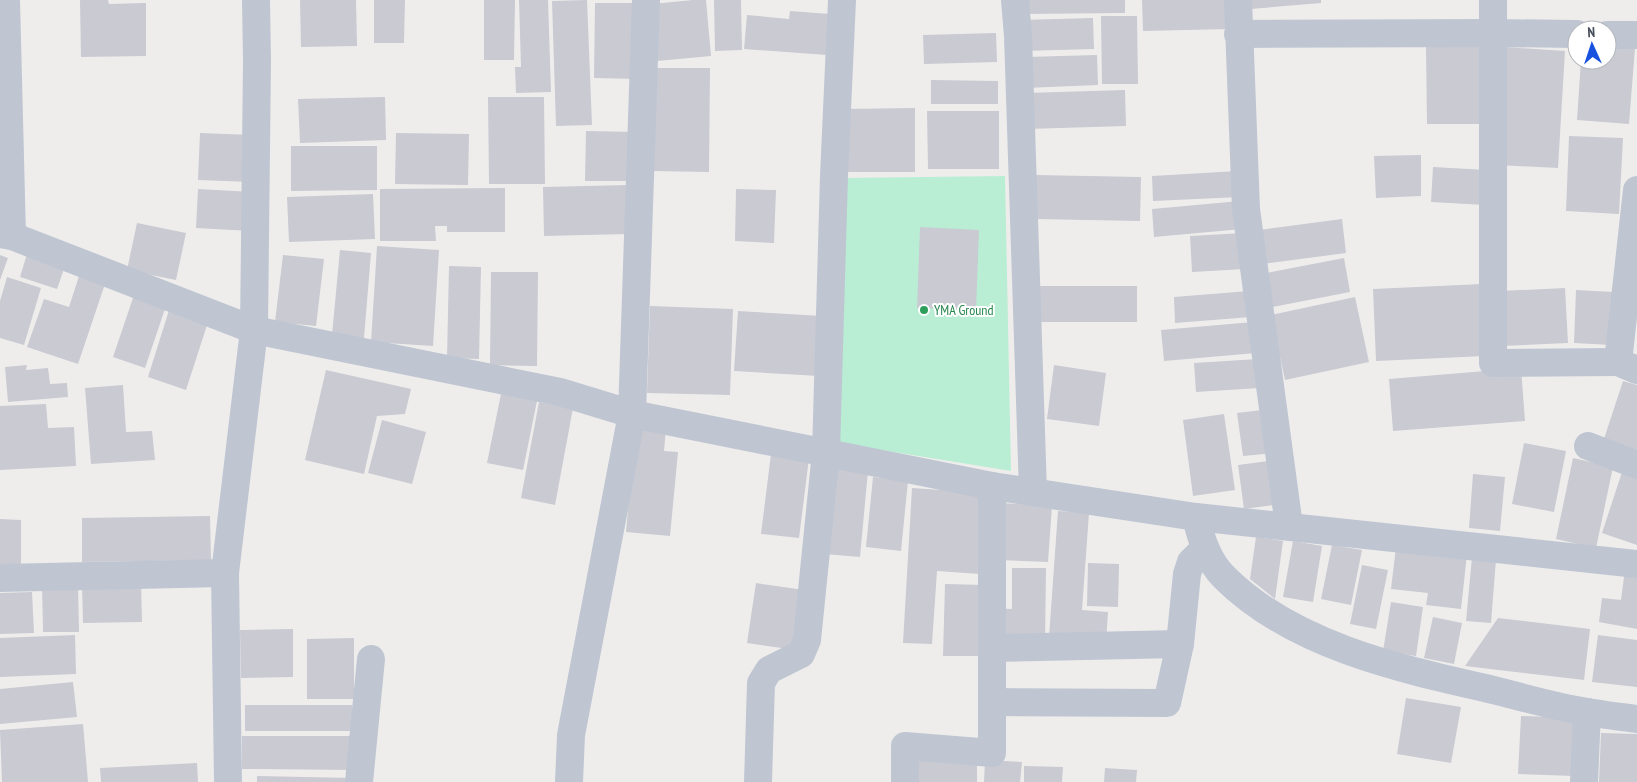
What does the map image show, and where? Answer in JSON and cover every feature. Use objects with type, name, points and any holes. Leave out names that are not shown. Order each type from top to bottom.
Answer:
[{"type":"street","points":[[6,0],[6,235],[254,330],[560,392],[632,414],[992,486],[1196,517],[1637,564]]},
{"type":"street","points":[[228,782],[225,573],[254,330],[256,0]]},
{"type":"street","points":[[569,782],[571,735],[632,414],[646,0]]},
{"type":"street","points":[[758,782],[761,683],[769,670],[801,654],[807,640],[826,452],[834,176],[842,0]]},
{"type":"street","points":[[1015,0],[1018,36],[1033,492]]},
{"type":"street","points":[[1238,0],[1246,209],[1289,526]]},
{"type":"street","points":[[1493,0],[1493,363],[1628,366],[1637,190]]},
{"type":"street","points":[[1238,34],[1567,34]]},
{"type":"street","points":[[1617,35],[1637,36]]},
{"type":"street","points":[[1588,446],[1637,465]]},
{"type":"street","points":[[905,782],[905,746],[992,753],[992,486]]},
{"type":"street","points":[[1196,517],[1207,554],[1223,576],[1248,598],[1284,623],[1321,640],[1402,669],[1587,712],[1637,719]]},
{"type":"street","points":[[992,702],[1167,703],[1180,644],[1187,574],[1191,562],[1205,548]]},
{"type":"street","points":[[0,578],[225,573]]},
{"type":"street","points":[[992,648],[1180,644]]},
{"type":"street","points":[[359,782],[370,659]]},
{"type":"street","points":[[1584,782],[1587,712]]},
{"type":"green space","name":"YMA Ground","points":[[1005,176],[1011,471],[838,443],[841,178]]},
{"type":"building","points":[[80,0],[108,0],[109,4],[146,3],[146,56],[81,57]]},
{"type":"building","points":[[300,0],[356,0],[357,46],[301,47]]},
{"type":"building","points":[[374,0],[405,0],[404,43],[374,43]]},
{"type":"building","points":[[484,0],[515,0],[514,60],[484,60]]},
{"type":"building","points":[[519,0],[548,0],[551,92],[516,93],[515,67],[521,67]]},
{"type":"building","points":[[587,0],[592,125],[556,126],[552,1]]},
{"type":"building","points":[[706,0],[711,56],[657,61],[652,4]]},
{"type":"building","points":[[714,0],[741,0],[742,50],[715,51]]},
{"type":"building","points":[[1021,0],[1125,0],[1125,13],[1021,14]]},
{"type":"building","points":[[1142,0],[1229,0],[1230,29],[1143,31]]},
{"type":"building","points":[[1250,0],[1321,0],[1321,3],[1251,9]]},
{"type":"building","points":[[595,3],[638,3],[637,79],[594,78]]},
{"type":"building","points":[[790,11],[830,14],[827,55],[744,49],[747,15],[789,19]]},
{"type":"building","points":[[1101,16],[1137,16],[1138,84],[1102,84]]},
{"type":"building","points":[[1093,18],[1094,49],[1022,51],[1021,20]]},
{"type":"building","points":[[996,33],[997,62],[924,64],[923,35]]},
{"type":"building","points":[[1482,45],[1483,124],[1427,124],[1426,46]]},
{"type":"building","points":[[1505,47],[1565,51],[1558,168],[1498,165]]},
{"type":"building","points":[[1617,47],[1635,48],[1629,124],[1577,120],[1580,70],[1617,70]]},
{"type":"building","points":[[1097,55],[1098,85],[1025,88],[1025,57]]},
{"type":"building","points":[[653,68],[710,68],[709,172],[652,171]]},
{"type":"building","points":[[931,80],[998,81],[998,104],[931,104]]},
{"type":"building","points":[[1125,90],[1126,126],[1027,129],[1026,93]]},
{"type":"building","points":[[385,97],[386,140],[300,143],[298,99]]},
{"type":"building","points":[[488,97],[544,97],[545,184],[489,184]]},
{"type":"building","points":[[915,108],[915,172],[842,172],[841,109]]},
{"type":"building","points":[[927,111],[999,111],[999,169],[928,169]]},
{"type":"building","points":[[586,131],[637,132],[637,181],[585,181]]},
{"type":"building","points":[[200,133],[252,135],[251,182],[198,180]]},
{"type":"building","points":[[396,133],[469,134],[468,185],[395,184]]},
{"type":"building","points":[[1569,136],[1623,138],[1619,214],[1566,211]]},
{"type":"building","points":[[291,146],[377,146],[377,190],[291,191]]},
{"type":"building","points":[[1421,155],[1421,196],[1376,198],[1374,156]]},
{"type":"building","points":[[1433,167],[1487,170],[1485,205],[1431,202]]},
{"type":"building","points":[[1238,171],[1240,197],[1153,201],[1152,176]]},
{"type":"building","points":[[1035,175],[1141,177],[1140,221],[1034,219]]},
{"type":"building","points":[[628,185],[629,234],[544,236],[543,187]]},
{"type":"building","points":[[505,188],[505,232],[447,232],[447,226],[435,226],[436,241],[380,241],[380,189]]},
{"type":"building","points":[[198,189],[253,192],[251,231],[196,228]]},
{"type":"building","points":[[736,189],[776,190],[774,243],[735,241]]},
{"type":"building","points":[[373,194],[375,239],[289,242],[287,197]]},
{"type":"building","points":[[1240,201],[1242,229],[1154,237],[1152,209]]},
{"type":"building","points":[[1342,219],[1346,253],[1263,264],[1259,230]]},
{"type":"building","points":[[137,223],[186,233],[176,280],[127,270]]},
{"type":"building","points":[[920,227],[979,230],[976,310],[917,308]]},
{"type":"building","points":[[1243,233],[1245,269],[1192,272],[1190,236]]},
{"type":"building","points":[[377,246],[439,250],[433,346],[371,342]]},
{"type":"building","points":[[340,250],[371,253],[364,338],[332,335]]},
{"type":"building","points":[[27,254],[65,266],[57,289],[20,277]]},
{"type":"building","points":[[0,255],[8,258],[0,280]]},
{"type":"building","points":[[283,255],[324,259],[316,326],[275,322]]},
{"type":"building","points":[[1344,258],[1350,292],[1267,308],[1261,274]]},
{"type":"building","points":[[449,266],[481,267],[479,359],[447,358]]},
{"type":"building","points":[[491,272],[538,272],[537,366],[490,365]]},
{"type":"building","points":[[80,273],[106,281],[78,364],[27,347],[44,299],[69,307]]},
{"type":"building","points":[[7,277],[41,288],[24,345],[0,338],[0,301]]},
{"type":"building","points":[[1482,284],[1485,356],[1376,361],[1373,289]]},
{"type":"building","points":[[1036,286],[1137,286],[1137,322],[1036,322]]},
{"type":"building","points":[[1565,288],[1568,343],[1502,346],[1500,291]]},
{"type":"building","points":[[1576,290],[1614,292],[1611,345],[1574,343]]},
{"type":"building","points":[[1249,291],[1251,317],[1175,323],[1174,297]]},
{"type":"building","points":[[134,295],[166,306],[145,368],[113,357]]},
{"type":"building","points":[[1355,297],[1369,362],[1285,380],[1271,315]]},
{"type":"building","points":[[650,306],[733,309],[730,395],[647,393]]},
{"type":"building","points":[[170,307],[209,319],[186,390],[148,377]]},
{"type":"building","points":[[738,311],[822,316],[819,376],[734,371]]},
{"type":"building","points":[[1253,322],[1256,353],[1164,361],[1161,330]]},
{"type":"building","points":[[1258,359],[1259,388],[1196,392],[1194,363]]},
{"type":"building","points":[[27,365],[26,370],[48,368],[50,384],[67,383],[68,397],[8,402],[5,367]]},
{"type":"building","points":[[1054,365],[1106,373],[1099,426],[1047,419]]},
{"type":"building","points":[[1521,368],[1525,421],[1393,431],[1389,379]]},
{"type":"building","points":[[326,370],[411,389],[405,414],[377,416],[364,474],[305,460]]},
{"type":"building","points":[[1623,381],[1637,385],[1637,457],[1602,445]]},
{"type":"building","points":[[123,385],[126,432],[152,431],[155,460],[91,464],[85,388]]},
{"type":"building","points":[[501,394],[537,401],[523,470],[487,463]]},
{"type":"building","points":[[539,402],[573,408],[555,505],[521,498]]},
{"type":"building","points":[[46,404],[48,428],[74,427],[76,466],[0,470],[0,406]]},
{"type":"building","points":[[1270,409],[1276,453],[1243,456],[1237,413]]},
{"type":"building","points":[[1224,414],[1235,490],[1193,496],[1183,420]]},
{"type":"building","points":[[382,420],[426,432],[412,484],[368,473]]},
{"type":"building","points":[[636,425],[666,428],[664,451],[678,452],[670,536],[626,532]]},
{"type":"building","points":[[1524,443],[1566,451],[1554,512],[1512,504]]},
{"type":"building","points":[[771,454],[809,458],[799,538],[761,534]]},
{"type":"building","points":[[1573,458],[1613,467],[1596,548],[1556,539]]},
{"type":"building","points":[[1275,460],[1281,504],[1244,509],[1238,465]]},
{"type":"building","points":[[833,467],[868,471],[860,557],[825,554]]},
{"type":"building","points":[[1623,469],[1637,474],[1637,545],[1602,533]]},
{"type":"building","points":[[1473,474],[1505,477],[1500,531],[1469,528]]},
{"type":"building","points":[[873,477],[908,481],[901,551],[866,547]]},
{"type":"building","points":[[912,488],[985,493],[980,574],[937,571],[932,644],[903,643]]},
{"type":"building","points":[[1001,503],[1052,506],[1048,562],[998,560]]},
{"type":"building","points":[[1058,511],[1089,513],[1082,610],[1108,612],[1106,642],[1049,637]]},
{"type":"building","points":[[210,516],[211,560],[82,562],[82,518]]},
{"type":"building","points":[[0,519],[21,520],[21,570],[0,570]]},
{"type":"building","points":[[1256,537],[1283,541],[1275,599],[1250,579]]},
{"type":"building","points":[[1293,541],[1322,546],[1313,602],[1283,597]]},
{"type":"building","points":[[1332,545],[1362,550],[1351,605],[1321,599]]},
{"type":"building","points":[[1396,547],[1467,554],[1461,609],[1426,605],[1428,593],[1391,589]]},
{"type":"building","points":[[1472,557],[1496,559],[1491,623],[1466,621]]},
{"type":"building","points":[[1088,563],[1119,564],[1118,607],[1087,606]]},
{"type":"building","points":[[1362,565],[1388,570],[1376,629],[1350,624]]},
{"type":"building","points":[[1012,568],[1046,568],[1045,643],[995,642],[995,608],[1012,609]]},
{"type":"building","points":[[1625,569],[1637,571],[1637,629],[1599,622],[1602,598],[1621,600]]},
{"type":"building","points":[[141,582],[142,622],[83,623],[82,585]]},
{"type":"building","points":[[756,583],[804,590],[796,650],[747,643]]},
{"type":"building","points":[[78,584],[79,632],[43,632],[42,585]]},
{"type":"building","points":[[945,584],[986,585],[984,656],[943,656]]},
{"type":"building","points":[[32,592],[34,633],[0,634],[0,593]]},
{"type":"building","points":[[1391,602],[1423,607],[1416,656],[1383,651]]},
{"type":"building","points":[[1433,617],[1462,623],[1454,664],[1424,658]]},
{"type":"building","points":[[1498,618],[1590,629],[1584,680],[1465,666]]},
{"type":"building","points":[[293,629],[293,677],[241,678],[240,630]]},
{"type":"building","points":[[75,635],[76,674],[0,677],[0,638]]},
{"type":"building","points":[[1598,635],[1637,640],[1637,687],[1592,682]]},
{"type":"building","points":[[354,638],[354,699],[307,699],[307,639]]},
{"type":"building","points":[[73,682],[77,717],[0,724],[0,689]]},
{"type":"building","points":[[1406,698],[1461,707],[1451,763],[1397,754]]},
{"type":"building","points":[[245,705],[352,705],[353,731],[245,731]]},
{"type":"building","points":[[1521,716],[1577,718],[1574,776],[1518,774]]},
{"type":"building","points":[[83,724],[88,782],[2,782],[0,730]]},
{"type":"building","points":[[1601,733],[1637,734],[1637,782],[1599,782]]},
{"type":"building","points":[[242,736],[355,736],[355,770],[242,769]]},
{"type":"building","points":[[911,757],[977,758],[977,782],[911,782]]},
{"type":"building","points":[[985,760],[1022,762],[1020,782],[984,782]]},
{"type":"building","points":[[197,763],[198,782],[101,782],[100,768]]},
{"type":"building","points":[[1024,766],[1063,767],[1062,782],[1024,782]]},
{"type":"building","points":[[1105,768],[1137,770],[1136,782],[1104,782]]},
{"type":"building","points":[[257,776],[353,778],[353,782],[257,782]]},
{"type":"place","name":"YMA Ground","points":[[924,310]]}]
